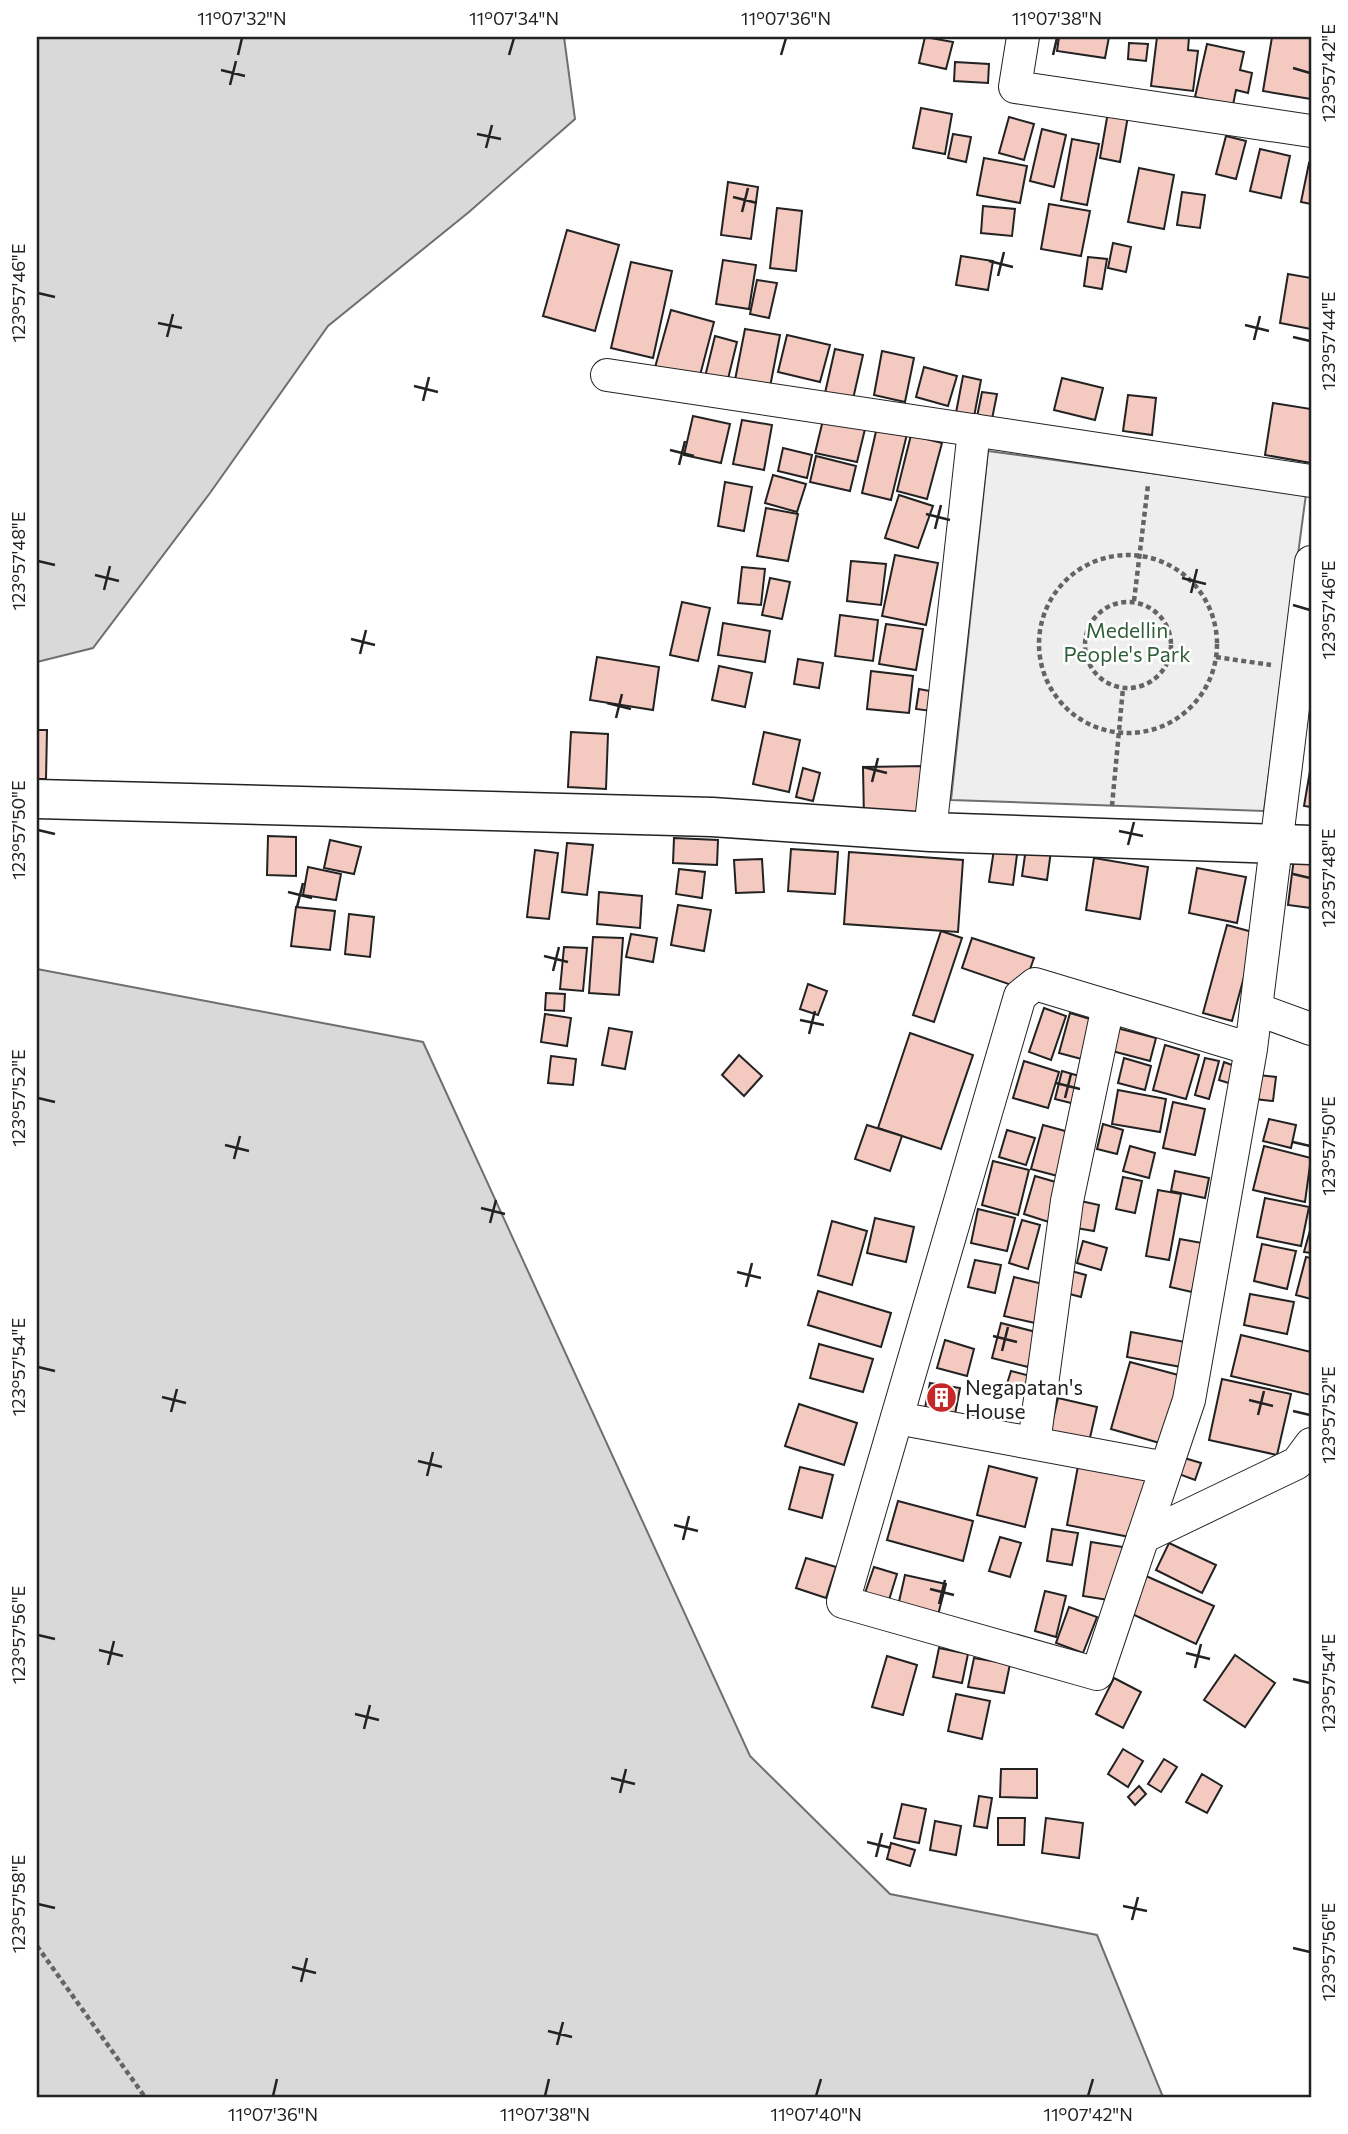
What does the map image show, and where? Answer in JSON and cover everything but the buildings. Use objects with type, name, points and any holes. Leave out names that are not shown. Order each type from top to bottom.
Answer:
[{"type":"main road","points":[[37,799],[712,817],[930,832],[1294,844]]},
{"type":"street","points":[[1023,37],[1015,87],[1311,131]]},
{"type":"street","points":[[607,374],[1311,481]]},
{"type":"street","points":[[930,832],[974,430]]},
{"type":"street","points":[[1251,1049],[1035,984],[1020,996],[843,1602],[1097,1674],[1189,1400],[1251,1049],[1256,1009],[1294,844],[1296,668],[1311,562]]},
{"type":"street","points":[[1034,1443],[1067,1201],[1108,1006]]},
{"type":"street","points":[[1256,1009],[1311,1029]]},
{"type":"street","points":[[897,1418],[1166,1468]]},
{"type":"street","points":[[1143,1537],[1297,1463],[1311,1444]]},
{"type":"path","points":[[1134,601],[1152,456]]},
{"type":"path","points":[[1140,554],[1167,562],[1196,586],[1207,601],[1216,629],[1216,657],[1205,689],[1182,715],[1152,731],[1118,734],[1084,723],[1057,700],[1041,669],[1038,633],[1049,599],[1073,572],[1104,556],[1140,554]]},
{"type":"path","points":[[1134,601],[1152,608],[1165,622],[1171,640],[1169,660],[1159,676],[1142,686],[1123,688],[1105,681],[1091,668],[1085,649],[1086,639],[1098,613],[1114,603],[1134,601]]},
{"type":"path","points":[[1216,657],[1296,668]]},
{"type":"path","points":[[1109,838],[1123,688]]},
{"type":"path","points":[[37,1946],[145,2097]]},
{"type":"green space","name":"Medellin People's Park","points":[[988,451],[1306,494],[1264,811],[951,800]]},
{"type":"shaded area","points":[[37,37],[564,37],[575,119],[469,212],[328,326],[210,493],[93,648],[37,662]]},
{"type":"shaded area","points":[[37,969],[423,1042],[750,1756],[890,1894],[1097,1935],[1163,2097],[37,2097]]},
{"type":"place","name":"Negapatan's House","points":[[942,1398]]}]
